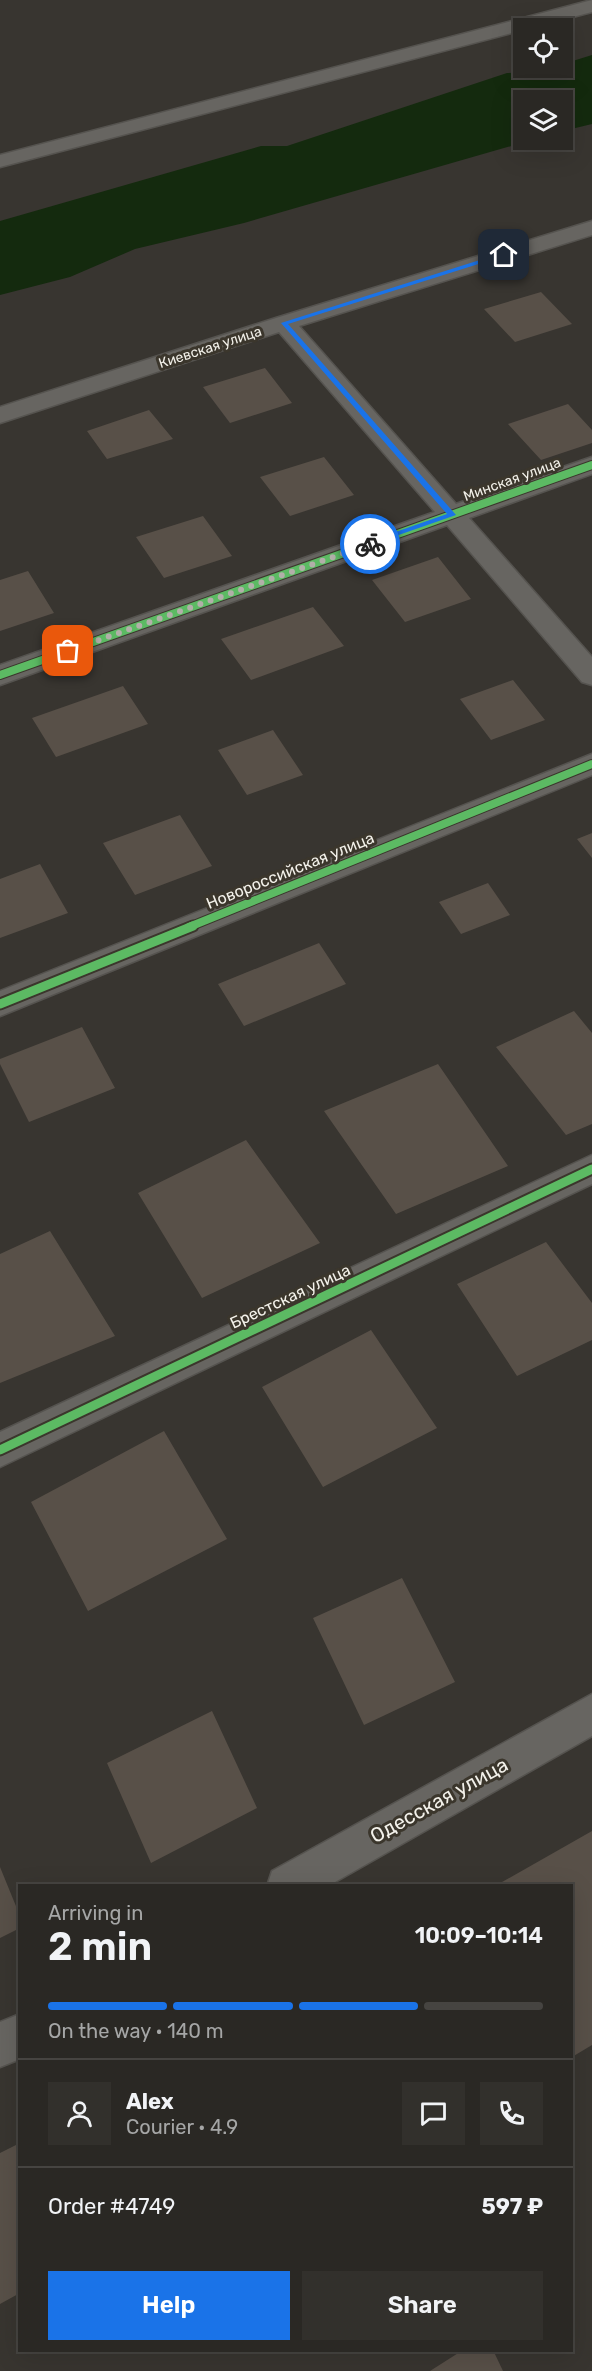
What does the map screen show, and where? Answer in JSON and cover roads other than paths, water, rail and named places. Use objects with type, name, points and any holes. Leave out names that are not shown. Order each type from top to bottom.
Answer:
[{"type":"street","points":[[0,161],[592,6]]},
{"type":"street","name":"Киевская улица","points":[[0,415],[284,323],[592,228]]},
{"type":"street","points":[[284,323],[592,675]]},
{"type":"street","name":"Минская улица","points":[[0,675],[592,465]]},
{"type":"street","name":"Новороссийская улица","points":[[0,1004],[592,764]]},
{"type":"street","name":"Брестская улица","points":[[0,1450],[592,1169]]},
{"type":"street","name":"Одесская улица","points":[[291,1884],[592,1714]]},
{"type":"street","points":[[0,2046],[18,2036]]}]
